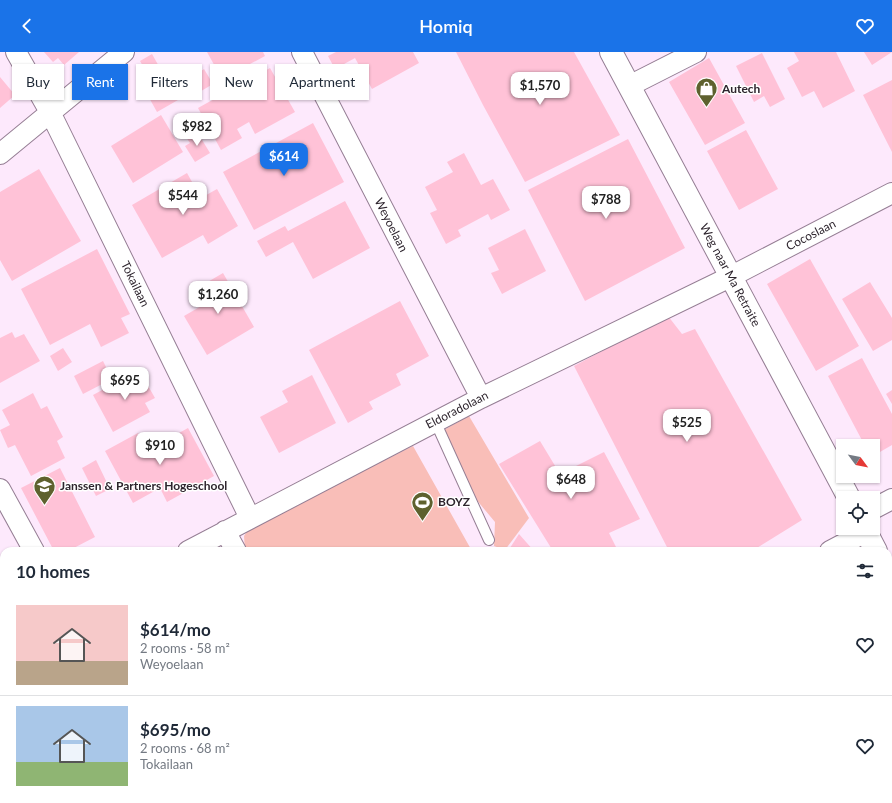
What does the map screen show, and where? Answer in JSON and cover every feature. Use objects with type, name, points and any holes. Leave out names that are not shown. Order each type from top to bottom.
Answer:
[{"type":"street","name":"Tokailaan","points":[[16,52],[50,112],[250,518]]},
{"type":"street","points":[[0,154],[124,52]]},
{"type":"street","name":"Weyoelaan","points":[[302,52],[481,398]]},
{"type":"street","name":"Weg naar Ma Retraite","points":[[611,52],[845,491]]},
{"type":"street","points":[[629,86],[696,52]]},
{"type":"street","name":"Cocoslaan","points":[[730,277],[892,193]]},
{"type":"street","name":"Eldoradolaan","points":[[195,547],[481,398],[730,277]]},
{"type":"street","points":[[0,489],[32,547]]},
{"type":"street","points":[[880,505],[892,499]]},
{"type":"street","points":[[225,531],[234,547]]},
{"type":"street","points":[[837,547],[857,535]]},
{"type":"street","points":[[868,535],[874,547]]},
{"type":"lane","points":[[435,422],[489,540]]},
{"type":"shaded area","points":[[469,416],[529,518],[507,547],[494,546],[495,522],[465,486],[442,431]]},
{"type":"shaded area","points":[[413,446],[470,547],[245,547],[244,536],[250,527]]},
{"type":"building","points":[[44,52],[79,52],[64,65],[58,58],[53,62]]},
{"type":"building","points":[[207,52],[263,52],[265,56],[250,64],[214,64]]},
{"type":"building","points":[[336,52],[413,52],[419,63],[372,89],[369,84],[369,64],[358,64],[355,58],[344,64],[332,64],[328,56]]},
{"type":"building","points":[[456,52],[574,52],[620,135],[525,182]]},
{"type":"building","points":[[794,52],[836,52],[855,91],[823,108],[814,91],[802,97],[787,68],[799,61]]},
{"type":"building","points":[[864,52],[892,52],[872,65]]},
{"type":"building","points":[[762,53],[785,99],[770,107],[764,96],[754,102],[736,66]]},
{"type":"building","points":[[152,54],[158,64],[142,64],[140,61]]},
{"type":"building","points":[[709,58],[745,123],[705,145],[669,82]]},
{"type":"building","points":[[270,68],[275,77],[275,100],[288,100],[295,112],[255,134],[249,122],[237,129],[242,138],[221,150],[198,108],[212,100],[267,100],[267,70]]},
{"type":"building","points":[[204,69],[210,79],[210,86],[202,91],[202,70]]},
{"type":"building","points":[[0,77],[12,91],[12,98],[0,108]]},
{"type":"building","points":[[892,80],[892,152],[863,95]]},
{"type":"building","points":[[150,100],[178,100],[157,112]]},
{"type":"building","points":[[161,115],[183,152],[133,183],[111,146]]},
{"type":"building","points":[[313,123],[344,182],[254,230],[223,172]]},
{"type":"building","points":[[196,130],[210,153],[195,162],[185,146],[190,143],[186,137]]},
{"type":"building","points":[[746,130],[778,189],[739,210],[707,151]]},
{"type":"building","points":[[628,139],[685,248],[585,301],[528,190]]},
{"type":"building","points":[[464,153],[481,185],[493,179],[510,210],[491,220],[488,214],[458,230],[461,236],[446,244],[430,213],[437,210],[425,187],[453,172],[447,162]]},
{"type":"building","points":[[39,169],[81,241],[12,281],[0,260],[0,192]]},
{"type":"building","points":[[187,173],[201,198],[217,189],[238,226],[208,244],[203,235],[162,258],[132,205]]},
{"type":"building","points":[[345,201],[370,248],[313,279],[293,242],[266,257],[257,241],[285,226],[288,231]]},
{"type":"building","points":[[525,229],[546,271],[502,294],[491,273],[499,270],[488,248]]},
{"type":"building","points":[[97,249],[130,314],[121,318],[129,333],[101,347],[90,324],[50,345],[21,289]]},
{"type":"building","points":[[810,259],[859,346],[816,371],[767,284]]},
{"type":"building","points":[[223,273],[254,327],[207,355],[184,316],[203,305],[194,290]]},
{"type":"building","points":[[870,282],[892,318],[892,340],[873,351],[842,299]]},
{"type":"building","points":[[400,301],[429,356],[396,374],[401,385],[369,402],[373,409],[348,423],[309,350]]},
{"type":"building","points":[[668,316],[682,334],[695,329],[802,520],[758,547],[667,547],[574,366]]},
{"type":"building","points":[[12,332],[15,338],[24,334],[40,361],[0,383],[0,338]]},
{"type":"building","points":[[63,348],[72,362],[58,371],[50,356]]},
{"type":"building","points":[[862,358],[892,414],[892,445],[880,452],[880,439],[861,439],[828,376]]},
{"type":"building","points":[[103,361],[112,379],[83,394],[74,376]]},
{"type":"building","points":[[139,370],[155,398],[145,403],[150,412],[113,432],[93,395]]},
{"type":"building","points":[[312,375],[336,423],[279,453],[260,417],[288,402],[282,391]]},
{"type":"building","points":[[892,390],[892,404],[886,394]]},
{"type":"building","points":[[33,393],[41,409],[47,406],[63,437],[57,441],[65,458],[31,476],[15,445],[8,448],[0,430],[10,425],[2,410]]},
{"type":"building","points":[[188,428],[214,476],[167,502],[160,488],[133,503],[105,451],[138,433],[148,450]]},
{"type":"building","points":[[540,441],[560,474],[604,452],[640,519],[609,533],[616,547],[551,547],[499,464]]},
{"type":"building","points":[[96,460],[110,489],[96,496],[82,468]]},
{"type":"building","points":[[60,468],[95,537],[76,547],[52,547],[21,488]]},
{"type":"building","points":[[519,534],[530,547],[511,547]]},
{"type":"place","name":"Autech","points":[[706,108]]},
{"type":"place","name":"Janssen & Partners Hogeschool","points":[[45,506]]},
{"type":"place","name":"BOYZ","points":[[422,522]]}]
